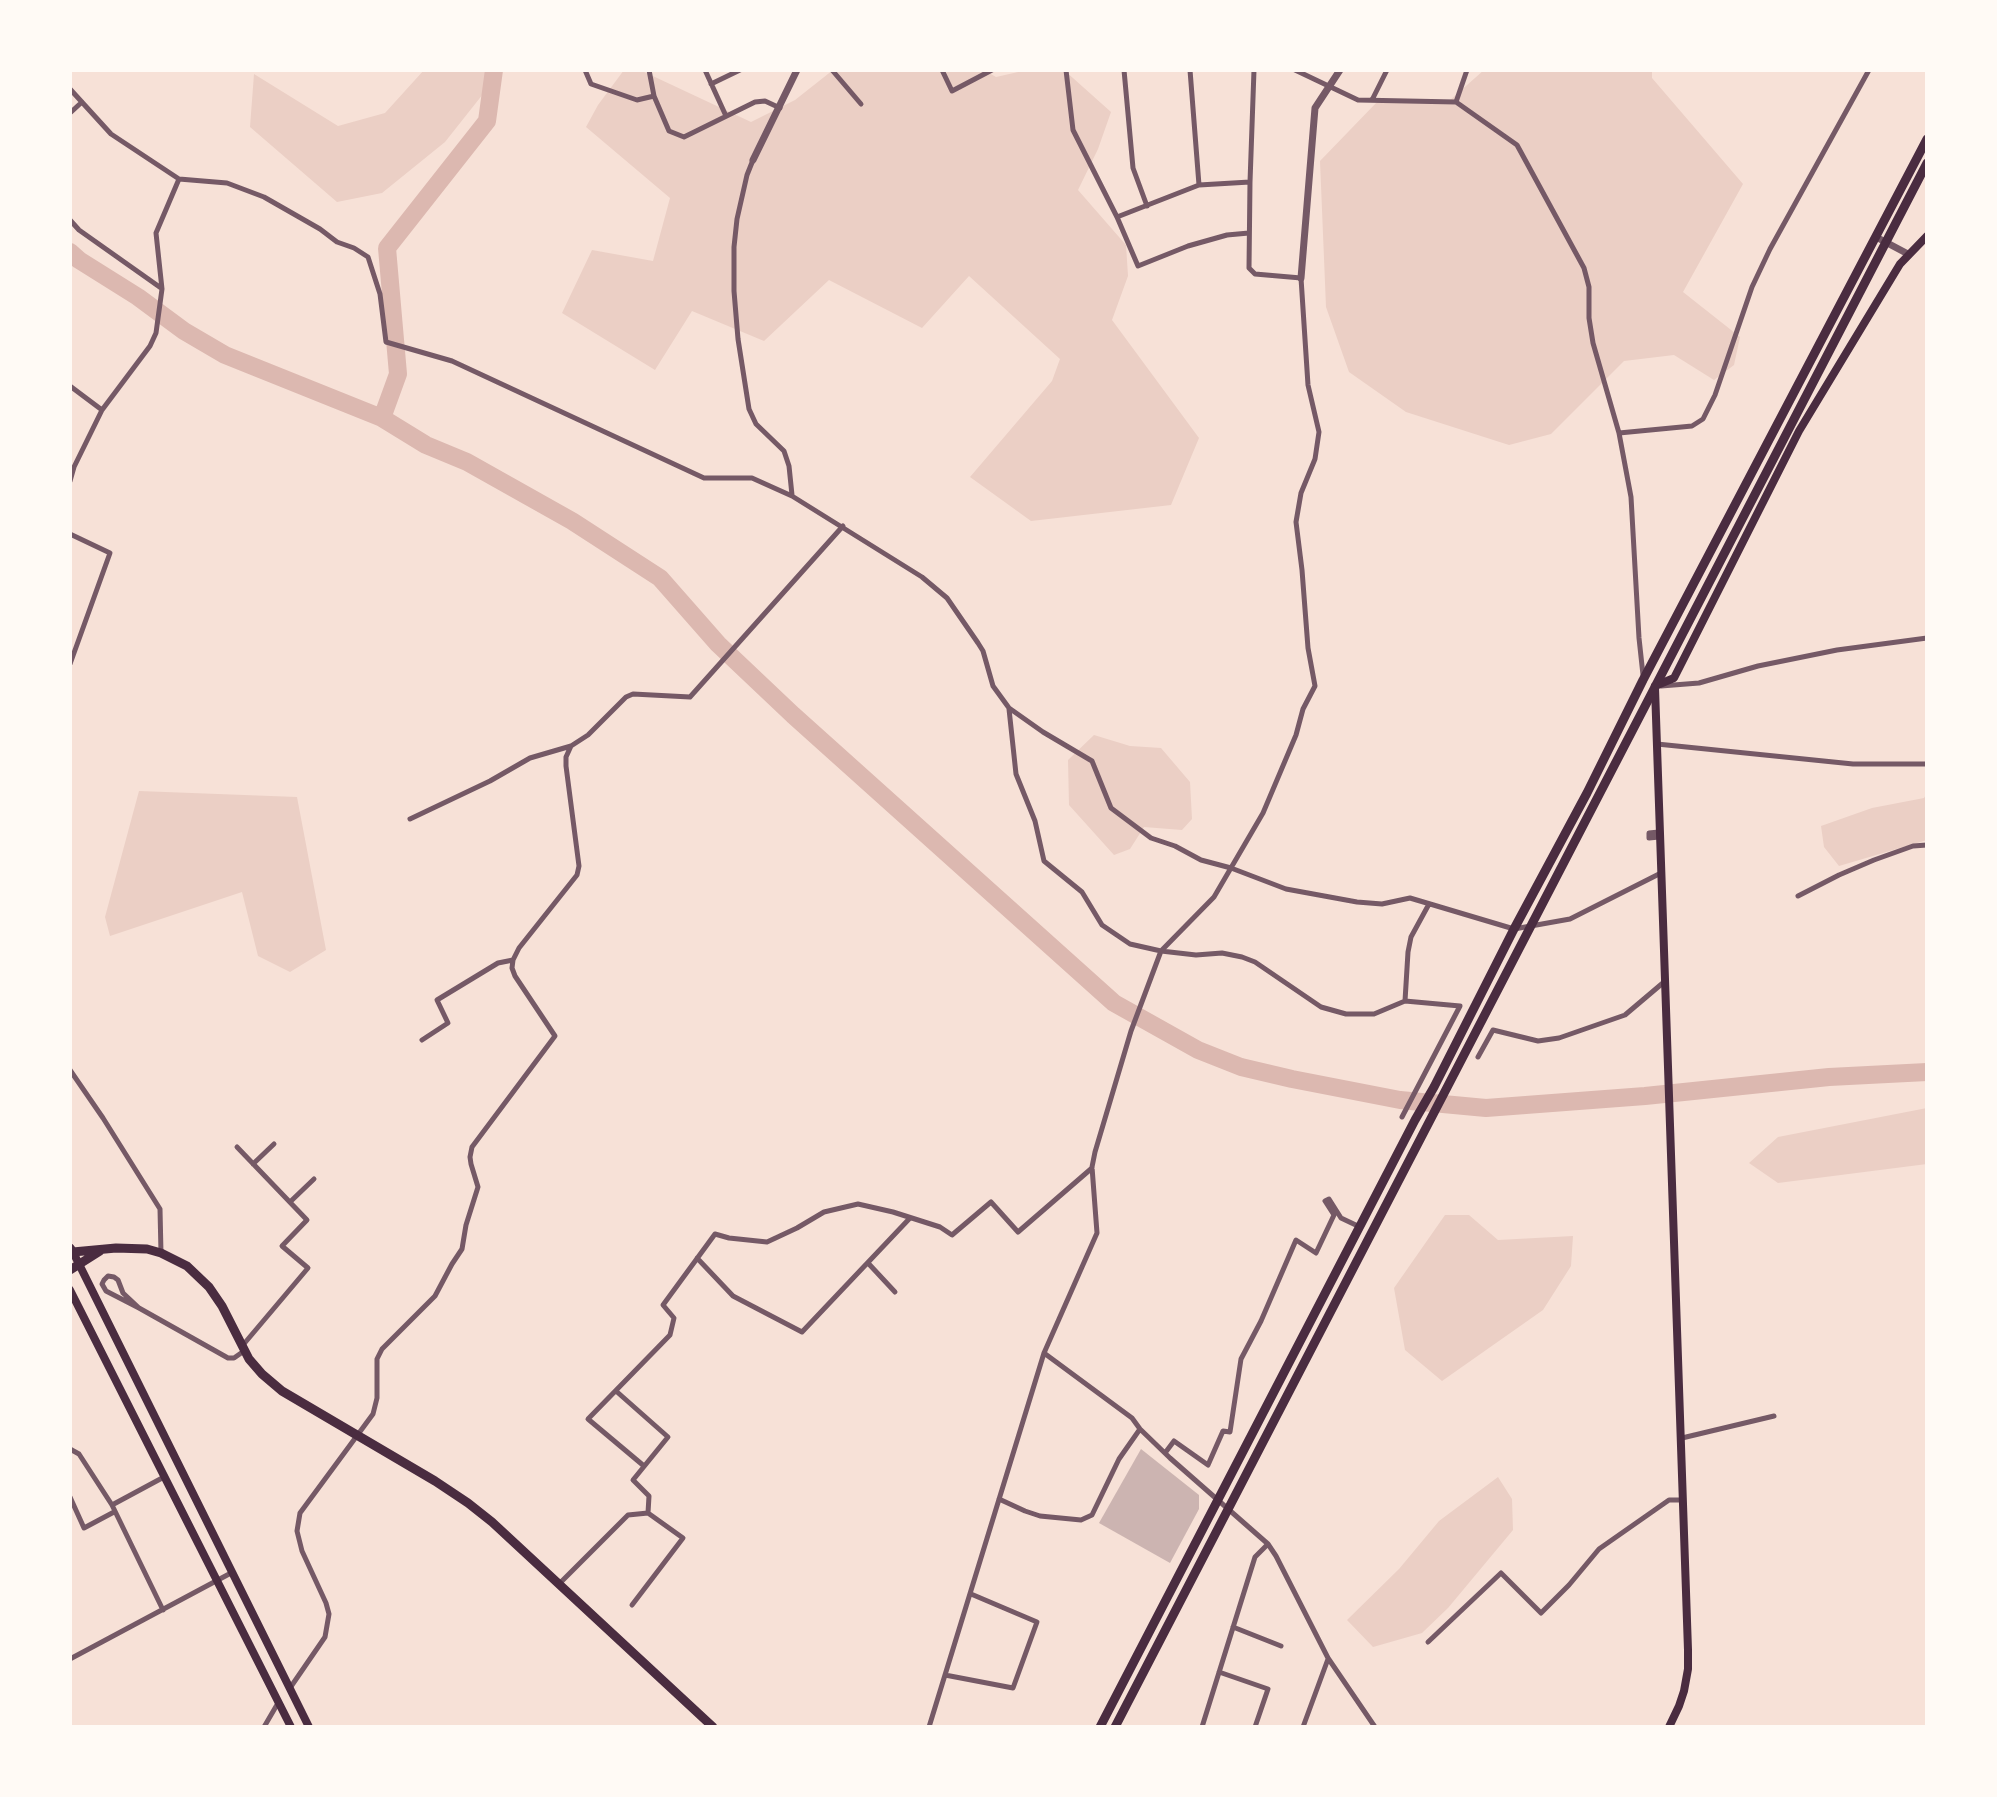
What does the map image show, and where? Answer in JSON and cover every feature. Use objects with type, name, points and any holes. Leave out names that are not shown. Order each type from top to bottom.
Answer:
[{"type":"main road","points":[[1100,1727],[1927,139]]},
{"type":"main road","points":[[1115,1727],[1927,163]]},
{"type":"main road","points":[[1643,680],[1655,686],[1674,678],[1799,431],[1908,254],[1927,236]]},
{"type":"main road","points":[[1655,686],[1688,1669],[1679,1706],[1669,1727]]},
{"type":"main road","points":[[309,1727],[74,1268],[71,1251],[133,1248],[161,1253],[187,1266],[209,1287],[249,1359],[262,1374],[282,1391],[468,1503],[713,1727]]},
{"type":"main road","points":[[74,1268],[103,1249]]},
{"type":"main road","points":[[70,1290],[291,1727]]},
{"type":"street","points":[[585,70],[591,84],[637,100],[654,96]]},
{"type":"street","points":[[649,70],[654,96],[669,131],[684,137],[755,102],[765,101],[780,108]]},
{"type":"street","points":[[705,70],[726,116]]},
{"type":"street","points":[[711,84],[740,70]]},
{"type":"street","points":[[792,496],[784,451],[756,424],[749,409],[738,339],[734,247],[747,175],[797,70]]},
{"type":"street","points":[[942,70],[952,91],[992,70]]},
{"type":"street","points":[[1066,70],[1073,130],[1138,266],[1188,246],[1227,235],[1249,233]]},
{"type":"street","points":[[1124,70],[1133,168],[1147,206]]},
{"type":"street","points":[[1190,70],[1199,185]]},
{"type":"street","points":[[1254,70],[1249,268],[1255,274],[1301,278]]},
{"type":"street","points":[[1295,70],[1358,100],[1456,102],[1517,145],[1584,268],[1589,287],[1593,343],[1619,433],[1631,497],[1643,680]]},
{"type":"street","points":[[929,1727],[1044,1353],[1097,1233],[1092,1167],[1131,1031],[1161,951],[1214,897],[1263,813],[1315,686],[1308,648],[1296,522],[1301,493],[1315,459],[1319,432],[1308,385],[1301,278],[1315,108],[1340,70]]},
{"type":"street","points":[[1372,100],[1387,70]]},
{"type":"street","points":[[1456,102],[1467,70]]},
{"type":"street","points":[[1619,433],[1692,426],[1703,419],[1715,395],[1752,287],[1770,249],[1869,70]]},
{"type":"street","points":[[833,71],[861,104]]},
{"type":"street","points":[[70,89],[111,134],[179,179],[227,183],[255,193],[368,257],[380,294],[386,342],[452,361],[704,478],[752,478],[792,496],[922,577],[947,598],[983,651],[993,686],[1009,708],[1092,761],[1111,808],[1151,838],[1201,860],[1286,889],[1382,904],[1410,898],[1514,929],[1570,919],[1661,873]]},
{"type":"street","points":[[70,113],[82,102]]},
{"type":"street","points":[[70,481],[102,410],[150,346],[156,333],[162,289],[156,233],[179,179]]},
{"type":"street","points":[[1117,217],[1199,185],[1250,182]]},
{"type":"street","points":[[70,220],[79,230],[162,289]]},
{"type":"street","points":[[1876,237],[1908,254]]},
{"type":"street","points":[[70,386],[102,410]]},
{"type":"street","points":[[410,819],[530,758],[571,746],[597,727],[626,697],[639,693],[690,697],[843,526]]},
{"type":"street","points":[[70,534],[110,553],[70,664]]},
{"type":"street","points":[[1655,686],[1699,683],[1758,666],[1837,650],[1927,638]]},
{"type":"street","points":[[1009,708],[1016,774],[1035,821],[1044,861],[1082,892],[1102,925],[1130,944],[1161,951],[1196,955],[1222,953],[1242,957],[1255,962],[1321,1007],[1346,1014],[1374,1014],[1405,1001],[1460,1006],[1402,1117]]},
{"type":"street","points":[[1656,744],[1853,764],[1927,764]]},
{"type":"street","points":[[290,1689],[325,1637],[329,1614],[302,1551],[297,1531],[300,1513],[373,1414],[377,1398],[377,1359],[382,1349],[435,1296],[462,1249],[478,1187],[471,1164],[472,1147],[555,1036],[512,968],[519,948],[577,875],[579,866],[566,766],[571,746]]},
{"type":"street","points":[[1798,896],[1874,860],[1913,846],[1927,845]]},
{"type":"street","points":[[1405,1001],[1411,937],[1429,904]]},
{"type":"street","points":[[422,1040],[448,1023],[437,1000],[498,963],[513,960]]},
{"type":"street","points":[[1478,1057],[1493,1030],[1538,1041],[1559,1038],[1625,1015],[1665,982]]},
{"type":"street","points":[[70,1070],[160,1209],[161,1253]]},
{"type":"street","points":[[253,1164],[274,1144]]},
{"type":"street","points":[[139,1308],[123,1293],[118,1280],[108,1276],[104,1280],[102,1284],[106,1291],[228,1358],[234,1358],[308,1268],[282,1246],[307,1220],[237,1147]]},
{"type":"street","points":[[644,1466],[588,1419],[670,1335],[674,1318],[663,1305],[715,1234],[767,1242],[824,1212],[858,1204],[940,1227],[952,1235],[991,1202],[1018,1232],[1092,1167]]},
{"type":"street","points":[[290,1202],[314,1179]]},
{"type":"street","points":[[1165,1453],[1174,1441],[1208,1465],[1223,1431],[1230,1432],[1241,1359],[1296,1240],[1316,1253],[1334,1215],[1325,1201],[1329,1199],[1341,1218],[1360,1227]]},
{"type":"street","points":[[697,1258],[733,1296],[802,1332],[911,1218]]},
{"type":"street","points":[[868,1263],[895,1292]]},
{"type":"street","points":[[1044,1353],[1132,1418],[1165,1453],[1268,1544],[1328,1658],[1375,1727]]},
{"type":"street","points":[[616,1391],[668,1437],[633,1480],[649,1496],[648,1513]]},
{"type":"street","points":[[1681,1438],[1774,1416]]},
{"type":"street","points":[[999,1499],[1040,1516],[1081,1520],[1092,1515],[1119,1459],[1140,1429]]},
{"type":"street","points":[[70,1449],[79,1454],[112,1505],[163,1610]]},
{"type":"street","points":[[112,1505],[165,1477]]},
{"type":"street","points":[[70,1497],[84,1528],[114,1512]]},
{"type":"street","points":[[1428,1642],[1501,1573],[1541,1613],[1599,1549],[1669,1500],[1683,1500]]},
{"type":"street","points":[[559,1584],[628,1515],[648,1513],[683,1538],[632,1605]]},
{"type":"street","points":[[1202,1727],[1255,1557],[1268,1544]]},
{"type":"street","points":[[70,1659],[231,1573]]},
{"type":"street","points":[[945,1675],[1013,1688],[1037,1622],[971,1594]]},
{"type":"street","points":[[1233,1627],[1281,1646]]},
{"type":"street","points":[[1303,1727],[1328,1658]]},
{"type":"street","points":[[1219,1672],[1268,1689],[1255,1727]]},
{"type":"street","points":[[264,1727],[279,1702]]},
{"type":"shaded area","points":[[424,70],[502,70],[445,142],[382,193],[337,202],[250,127],[254,74],[338,126],[385,113]]},
{"type":"shaded area","points":[[624,70],[640,70],[751,122],[795,100],[833,70],[984,70],[996,77],[1027,70],[1064,70],[1111,112],[1098,149],[1078,190],[1126,245],[1128,276],[1112,320],[1199,438],[1171,505],[1031,521],[970,477],[1052,381],[1060,359],[969,276],[922,328],[829,280],[764,341],[692,311],[655,370],[562,313],[592,250],[653,261],[670,198],[586,127]]},
{"type":"shaded area","points":[[1484,70],[1652,70],[1652,78],[1743,184],[1683,292],[1740,337],[1734,365],[1714,380],[1674,355],[1624,361],[1551,434],[1509,445],[1406,412],[1349,372],[1326,307],[1320,161],[1377,102],[1449,101]]},
{"type":"shaded area","points":[[1094,735],[1130,746],[1161,748],[1190,782],[1192,819],[1182,830],[1144,827],[1130,849],[1114,855],[1069,805],[1068,760]]},
{"type":"shaded area","points":[[139,791],[297,797],[326,950],[290,972],[258,956],[242,892],[110,936],[105,917]]},
{"type":"shaded area","points":[[1927,793],[1927,840],[1839,866],[1824,847],[1821,826],[1872,808],[1924,798]]},
{"type":"shaded area","points":[[1927,1108],[1927,1164],[1778,1183],[1749,1163],[1778,1137]]},
{"type":"shaded area","points":[[1445,1215],[1469,1215],[1498,1240],[1573,1236],[1571,1266],[1543,1310],[1442,1381],[1405,1350],[1394,1288]]},
{"type":"shaded area","points":[[1498,1477],[1512,1499],[1513,1530],[1448,1608],[1422,1633],[1373,1647],[1347,1620],[1399,1569],[1439,1521]]},
{"type":"building","points":[[1141,1449],[1199,1495],[1199,1509],[1170,1563],[1099,1523]]},
{"type":"waterway","points":[[382,418],[398,374],[387,248],[487,121],[494,70]]},
{"type":"waterway","points":[[70,252],[184,331],[225,355],[382,418],[426,445],[467,462],[572,521],[660,578],[718,644],[793,715],[1114,1003],[1198,1050],[1241,1067],[1292,1079],[1400,1100],[1486,1108],[1829,1077],[1927,1072]]}]
